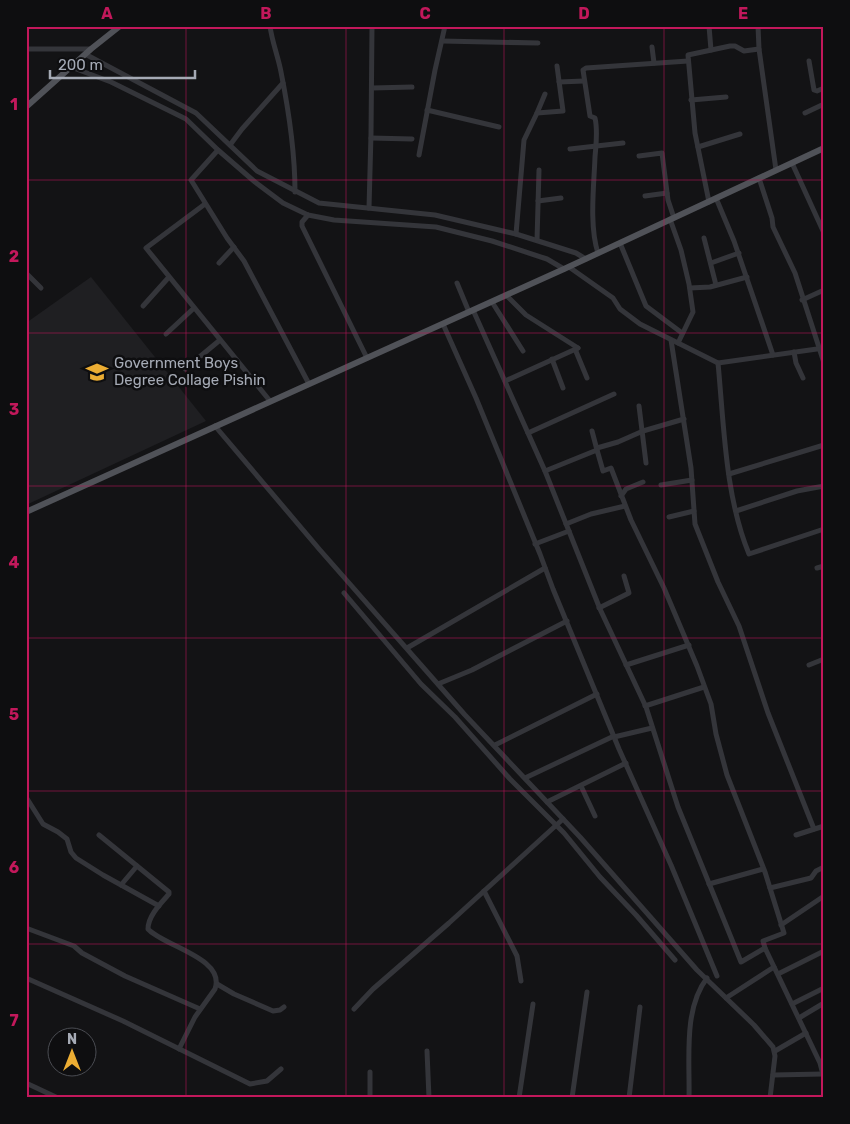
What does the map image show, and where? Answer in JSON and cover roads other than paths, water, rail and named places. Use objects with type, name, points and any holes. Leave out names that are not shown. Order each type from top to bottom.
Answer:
[{"type":"main road","points":[[26,108],[85,54],[120,26]]},
{"type":"main road","points":[[26,512],[492,302],[824,148]]},
{"type":"street","points":[[270,26],[292,130],[295,192]]},
{"type":"street","points":[[369,208],[372,26]]},
{"type":"street","points":[[419,155],[445,26]]},
{"type":"street","points":[[709,26],[711,50]]},
{"type":"street","points":[[758,26],[759,49],[776,170]]},
{"type":"street","points":[[442,41],[538,43]]},
{"type":"street","points":[[709,202],[691,100],[688,55],[735,46],[744,51],[759,49]]},
{"type":"street","points":[[652,47],[654,63]]},
{"type":"street","points":[[26,49],[91,49]]},
{"type":"street","points":[[85,54],[196,113],[257,171],[319,203],[435,215],[538,240],[576,253],[586,259]]},
{"type":"street","points":[[598,253],[594,242],[593,200],[596,146],[595,120],[590,116],[583,70],[586,68],[688,61]]},
{"type":"street","points":[[809,61],[814,90],[817,91],[824,88]]},
{"type":"street","points":[[537,113],[563,111],[557,66]]},
{"type":"street","points":[[71,67],[111,82],[186,119],[218,150],[283,203],[308,215],[334,220],[436,227],[492,241],[547,259],[566,268],[613,298],[620,309],[635,322],[718,363],[821,349]]},
{"type":"street","points":[[559,82],[584,82]]},
{"type":"street","points":[[230,145],[283,84]]},
{"type":"street","points":[[372,88],[412,87]]},
{"type":"street","points":[[516,234],[524,140],[545,94]]},
{"type":"street","points":[[691,100],[726,97]]},
{"type":"street","points":[[805,114],[824,104]]},
{"type":"street","points":[[427,110],[499,127]]},
{"type":"street","points":[[698,147],[740,134]]},
{"type":"street","points":[[371,138],[412,139]]},
{"type":"street","points":[[570,149],[623,143]]},
{"type":"street","points":[[218,150],[191,180],[244,262],[309,384]]},
{"type":"street","points":[[639,156],[662,153],[672,219],[690,288],[692,312],[678,343]]},
{"type":"street","points":[[792,163],[824,232]]},
{"type":"street","points":[[538,240],[539,170]]},
{"type":"street","points":[[759,178],[772,218],[773,227],[795,273],[802,300],[821,349],[824,363]]},
{"type":"street","points":[[645,196],[667,193]]},
{"type":"street","points":[[538,201],[561,198]]},
{"type":"street","points":[[716,198],[738,253],[773,356]]},
{"type":"street","points":[[205,204],[146,248],[270,401]]},
{"type":"street","points":[[308,215],[302,222],[302,226],[367,358]]},
{"type":"street","points":[[704,238],[716,285]]},
{"type":"street","points":[[620,243],[646,306],[682,335]]},
{"type":"street","points":[[219,263],[234,247]]},
{"type":"street","points":[[711,263],[738,253]]},
{"type":"street","points":[[26,273],[41,288]]},
{"type":"street","points":[[143,306],[169,277]]},
{"type":"street","points":[[690,288],[716,285],[747,278]]},
{"type":"street","points":[[457,283],[505,381],[545,471],[600,608],[645,706],[678,808],[741,962],[765,948]]},
{"type":"street","points":[[802,300],[824,290]]},
{"type":"street","points":[[506,295],[526,315],[578,348],[575,349],[587,378]]},
{"type":"street","points":[[492,302],[523,351]]},
{"type":"street","points":[[166,334],[194,308]]},
{"type":"street","points":[[443,324],[476,398],[614,736],[718,976]]},
{"type":"street","points":[[185,369],[220,340]]},
{"type":"street","points":[[671,340],[684,419],[696,524],[702,544],[738,626],[768,713],[814,829]]},
{"type":"street","points":[[505,381],[575,349]]},
{"type":"street","points":[[794,352],[796,363],[803,378]]},
{"type":"street","points":[[552,359],[563,388]]},
{"type":"street","points":[[718,363],[729,474],[742,539],[749,554],[824,530]]},
{"type":"street","points":[[528,433],[614,394]]},
{"type":"street","points":[[639,406],[646,464]]},
{"type":"street","points":[[545,471],[643,431],[684,419]]},
{"type":"street","points":[[215,426],[320,550],[465,715],[563,819],[697,970],[754,1025],[773,1047],[775,1051],[770,1098]]},
{"type":"street","points":[[592,432],[603,471],[611,468],[625,506],[664,588],[711,704],[716,734],[727,775],[764,870],[784,933],[763,941],[765,948],[820,1063],[823,1076],[773,1075]]},
{"type":"street","points":[[729,474],[824,445]]},
{"type":"street","points":[[661,486],[692,480]]},
{"type":"street","points":[[621,496],[626,489],[643,482]]},
{"type":"street","points":[[736,511],[798,491],[824,486]]},
{"type":"street","points":[[566,524],[591,514],[625,506]]},
{"type":"street","points":[[669,517],[694,512]]},
{"type":"street","points":[[536,544],[569,531]]},
{"type":"street","points":[[817,568],[824,566]]},
{"type":"street","points":[[408,648],[545,568]]},
{"type":"street","points":[[600,608],[629,593],[624,576]]},
{"type":"street","points":[[344,593],[421,684],[455,717],[504,773],[556,826],[675,960]]},
{"type":"street","points":[[438,684],[472,670],[566,621]]},
{"type":"street","points":[[626,665],[688,645]]},
{"type":"street","points":[[809,665],[824,660]]},
{"type":"street","points":[[645,706],[704,687]]},
{"type":"street","points":[[495,745],[597,694]]},
{"type":"street","points":[[525,778],[614,736],[652,728]]},
{"type":"street","points":[[547,802],[626,763]]},
{"type":"street","points":[[581,786],[595,816]]},
{"type":"street","points":[[26,797],[43,824],[66,839],[71,852],[76,858],[159,906]]},
{"type":"street","points":[[354,1009],[372,988],[484,891],[563,819]]},
{"type":"street","points":[[796,835],[824,826]]},
{"type":"street","points":[[99,835],[168,892],[169,894],[149,923],[148,929],[154,935],[202,960],[216,977],[217,984],[215,989],[200,1009],[179,1049]]},
{"type":"street","points":[[121,885],[137,866]]},
{"type":"street","points":[[770,888],[812,877],[816,871],[824,867]]},
{"type":"street","points":[[710,884],[764,870]]},
{"type":"street","points":[[484,891],[517,956],[521,981]]},
{"type":"street","points":[[781,925],[824,896]]},
{"type":"street","points":[[26,928],[74,946],[82,953],[125,976],[200,1009]]},
{"type":"street","points":[[778,974],[824,951]]},
{"type":"street","points":[[726,998],[774,967]]},
{"type":"street","points":[[26,978],[123,1022],[250,1084],[267,1081],[281,1069]]},
{"type":"street","points":[[689,1098],[692,1010],[699,990],[707,978]]},
{"type":"street","points":[[217,984],[234,994],[273,1011],[284,1007]]},
{"type":"street","points":[[792,1004],[822,989]]},
{"type":"street","points":[[572,1098],[587,992]]},
{"type":"street","points":[[799,1018],[824,1003]]},
{"type":"street","points":[[519,1098],[533,1004]]},
{"type":"street","points":[[629,1098],[640,1007]]},
{"type":"street","points":[[775,1051],[806,1033]]},
{"type":"street","points":[[427,1051],[430,1098]]},
{"type":"street","points":[[370,1072],[370,1098]]},
{"type":"street","points":[[26,1083],[58,1098]]},
{"type":"place","name":"Government Boys Degree Collage Pishin","points":[[97,372]]}]
